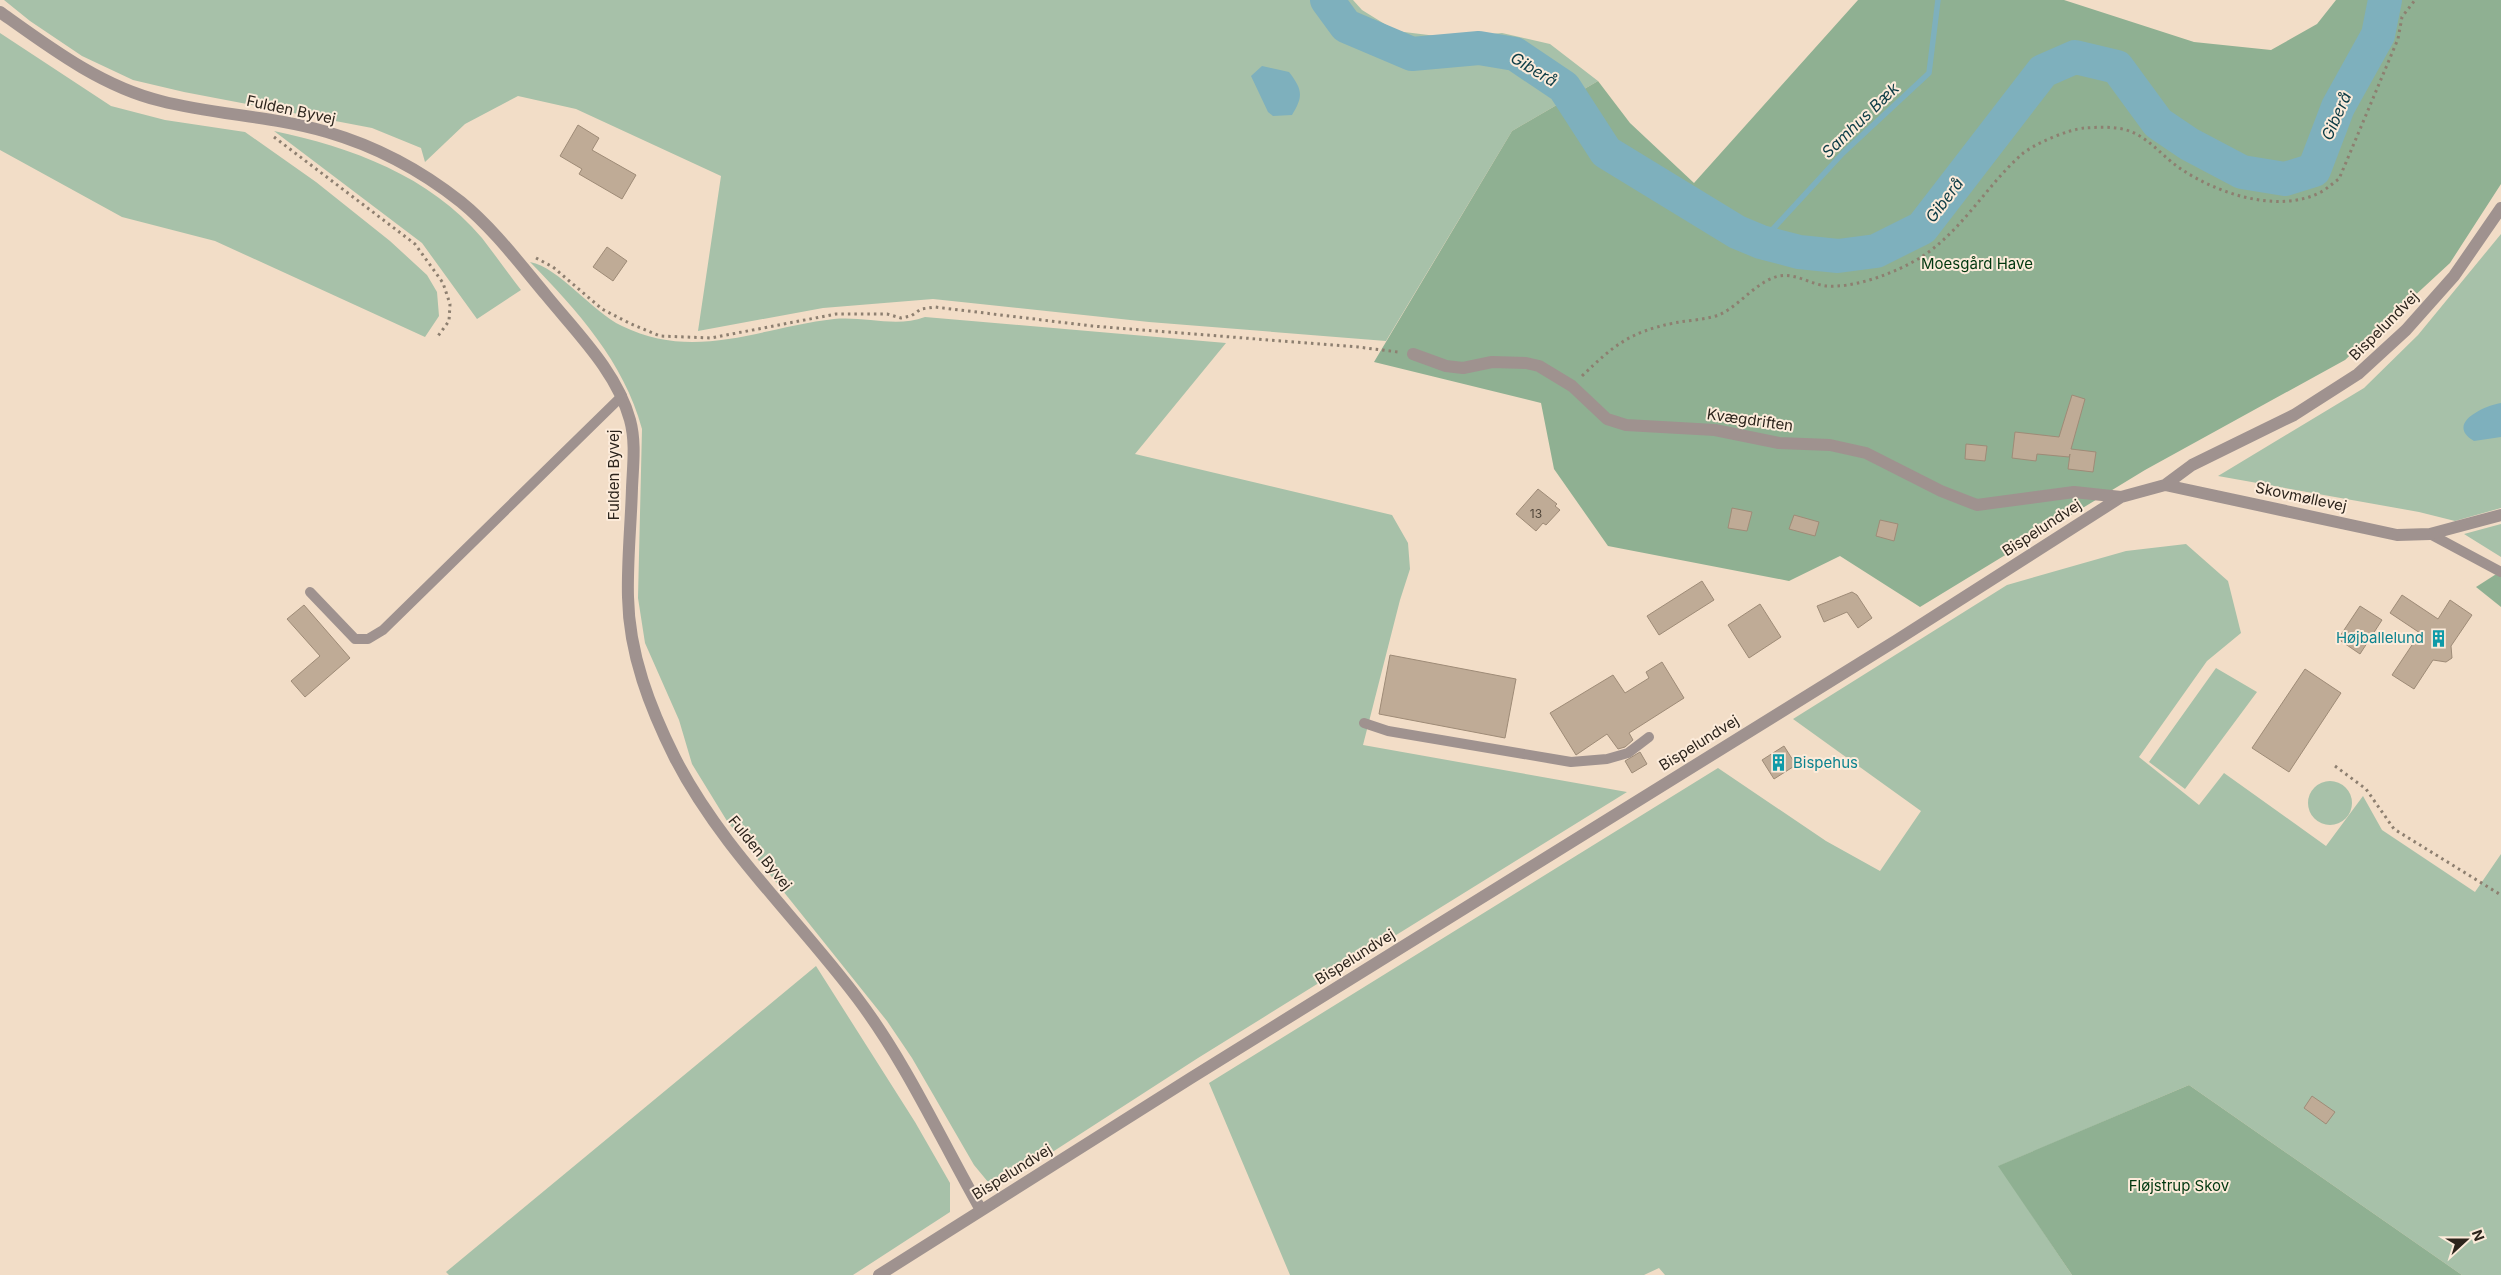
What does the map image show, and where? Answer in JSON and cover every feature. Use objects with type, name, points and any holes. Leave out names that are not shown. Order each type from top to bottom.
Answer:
[{"type":"street","name":"Fulden Byvej","points":[[0,12],[49,47],[121,88],[160,101],[326,131],[387,154],[431,180],[464,204],[511,253],[602,364],[622,396],[631,423],[634,452],[628,600],[639,670],[651,709],[678,763],[716,826],[859,1000],[889,1045],[981,1210]]},
{"type":"street","name":"Bispelundvej","points":[[879,1275],[1897,640],[2121,497],[2165,486],[2192,465],[2294,415],[2358,374],[2406,330],[2454,276],[2501,208]]},
{"type":"street","name":"Kvægdriften","points":[[1413,354],[1446,366],[1463,368],[1492,362],[1526,363],[1539,366],[1572,386],[1607,419],[1626,425],[1714,430],[1779,443],[1839,447],[1866,453],[1942,491],[1977,505],[2074,492],[2121,497]]},
{"type":"street","name":"Skovmøllevej","points":[[2165,486],[2397,535],[2430,534],[2501,515]]},
{"type":"lane","points":[[310,592],[355,639],[368,639],[383,630],[622,396]]},
{"type":"lane","name":"Skovmøllevej","points":[[2430,534],[2501,572]]},
{"type":"lane","points":[[1364,723],[1388,731],[1571,762],[1607,759],[1628,753],[1650,737]]},
{"type":"path","points":[[1572,386],[1608,351],[1636,333],[1718,315],[1734,307],[1772,278],[1796,276],[1817,284],[1840,285],[1877,279],[1912,263],[1969,215],[2022,153],[2056,136],[2082,128],[2111,127],[2132,132],[2181,169],[2216,187],[2244,197],[2286,202],[2321,192],[2339,179],[2398,39],[2402,17],[2415,0]]},
{"type":"path","points":[[250,118],[415,244],[443,283],[450,304],[449,321],[438,336]]},
{"type":"path","points":[[511,253],[538,258],[553,267],[602,309],[660,336],[711,338],[836,314],[887,314],[901,318],[935,307],[1092,326],[1348,346],[1413,354]]},
{"type":"path","points":[[2335,766],[2366,789],[2394,829],[2501,895]]},
{"type":"green space","points":[[4,0],[1353,0],[1362,10],[1396,31],[1453,38],[1502,33],[1550,44],[1598,81],[1512,131],[1386,341],[1149,322],[933,299],[823,308],[698,331],[721,176],[576,109],[518,96],[465,124],[425,162],[421,148],[372,128],[184,92],[133,80],[82,56],[30,21]]},
{"type":"green space","name":"Moesgård Have","points":[[1858,0],[2064,0],[2194,42],[2271,50],[2317,24],[2336,0],[2501,0],[2501,184],[2450,263],[2345,360],[2145,470],[1920,607],[1840,556],[1789,581],[1608,546],[1554,469],[1541,403],[1374,362],[1512,131],[1598,81],[1630,123],[1694,183]]},
{"type":"green space","points":[[0,33],[111,106],[165,120],[245,132],[316,182],[390,241],[427,275],[437,292],[439,316],[425,337],[215,241],[122,217],[0,150]]},
{"type":"green space","points":[[274,131],[332,146],[360,156],[414,181],[438,197],[461,216],[482,238],[521,290],[477,319],[422,243]]},
{"type":"green space","points":[[2501,234],[2501,508],[2455,521],[2419,512],[2218,476],[2364,388],[2418,335]]},
{"type":"green space","points":[[530,262],[553,272],[599,311],[622,326],[649,336],[676,341],[702,342],[728,339],[834,319],[903,322],[925,317],[1226,343],[1135,454],[1392,515],[1408,543],[1410,569],[1400,600],[1363,745],[1627,792],[1198,1058],[1003,1184],[993,1188],[974,1165],[912,1058],[887,1021],[727,821],[692,764],[679,720],[645,643],[638,598],[642,429],[624,381],[597,338],[565,299]]},
{"type":"green space","points":[[2501,524],[2501,557],[2464,534]]},
{"type":"green space","points":[[2186,544],[2228,581],[2241,633],[2207,661],[2139,757],[2199,805],[2224,773],[2326,846],[2363,796],[2382,830],[2475,892],[2501,854],[2501,1275],[2462,1275],[2189,1085],[1999,1166],[2072,1275],[1665,1275],[1659,1268],[1644,1275],[1290,1275],[1209,1083],[1718,768],[1826,841],[1880,871],[1921,811],[1793,719],[2007,585],[2126,551]]},
{"type":"green space","points":[[2501,571],[2501,607],[2476,587]]},
{"type":"green space","points":[[2216,668],[2257,692],[2185,789],[2149,762]]},
{"type":"green space","points":[[2330,781],[2342,785],[2348,791],[2352,803],[2348,815],[2342,821],[2330,825],[2318,821],[2312,815],[2308,803],[2312,791],[2318,785]]},
{"type":"green space","points":[[816,966],[915,1122],[950,1183],[950,1212],[853,1275],[449,1275],[446,1272]]},
{"type":"green space","name":"Fløjstrup Skov","points":[[2189,1085],[2462,1275],[2072,1275],[1998,1166]]},
{"type":"water","points":[[1262,66],[1289,72],[1297,83],[1300,98],[1292,115],[1273,116],[1268,112],[1251,76]]},
{"type":"water","points":[[2501,403],[2501,437],[2474,441],[2466,435],[2463,428],[2465,422],[2470,417],[2485,408]]},
{"type":"building","points":[[578,125],[599,138],[592,150],[636,175],[622,199],[579,174],[582,169],[560,156]]},
{"type":"building","points":[[607,247],[627,261],[613,281],[593,267]]},
{"type":"building","points":[[2072,395],[2085,399],[2071,449],[2096,452],[2093,472],[2068,469],[2070,454],[2069,457],[2037,454],[2036,461],[2012,458],[2015,432],[2059,437]]},
{"type":"building","points":[[1966,444],[1987,446],[1985,461],[1965,459]]},
{"type":"building","points":[[1538,489],[1557,504],[1555,506],[1560,510],[1546,525],[1543,523],[1536,531],[1516,514]]},
{"type":"building","points":[[1732,508],[1752,512],[1747,531],[1728,528]]},
{"type":"building","points":[[1794,515],[1819,522],[1815,536],[1789,529]]},
{"type":"building","points":[[1880,520],[1898,524],[1894,541],[1876,536]]},
{"type":"building","points":[[1702,581],[1714,600],[1659,635],[1647,616]]},
{"type":"building","points":[[1852,592],[1857,595],[1872,618],[1858,628],[1847,612],[1824,622],[1817,606]]},
{"type":"building","name":"Højballelund","points":[[2402,595],[2438,619],[2450,600],[2472,615],[2451,646],[2452,658],[2446,662],[2433,660],[2414,689],[2392,675],[2420,633],[2390,613]]},
{"type":"building","points":[[1760,604],[1781,637],[1749,658],[1728,625]]},
{"type":"building","points":[[304,605],[350,658],[305,697],[291,681],[320,656],[287,619]]},
{"type":"building","points":[[2360,606],[2382,620],[2360,654],[2338,639]]},
{"type":"building","points":[[1390,655],[1516,679],[1505,738],[1379,714]]},
{"type":"building","points":[[1662,662],[1684,698],[1629,733],[1633,740],[1625,747],[1618,749],[1607,734],[1576,755],[1550,713],[1613,675],[1625,693],[1649,678],[1646,672]]},
{"type":"building","points":[[2305,669],[2341,693],[2289,772],[2252,748]]},
{"type":"building","name":"Bispehus","points":[[1784,746],[1796,765],[1774,779],[1762,760]]},
{"type":"building","points":[[1640,752],[1647,764],[1632,773],[1625,761]]},
{"type":"building","points":[[2312,1096],[2335,1112],[2326,1124],[2304,1108]]},
{"type":"waterway","name":"Giberå","points":[[1327,0],[1346,26],[1412,54],[1479,48],[1515,54],[1564,87],[1606,152],[1737,232],[1761,242],[1799,252],[1838,256],[1876,251],[1922,228],[2043,71],[2075,57],[2117,67],[2158,123],[2189,144],[2242,172],[2285,179],[2314,170],[2338,107],[2378,35],[2385,0]]},
{"type":"waterway","name":"Samhus Bæk","points":[[1761,242],[1843,153],[1929,73],[1938,0]]},
{"type":"place","name":"Højballelund","points":[[2438,638]]},
{"type":"place","name":"Bispehus","points":[[1779,763]]}]
